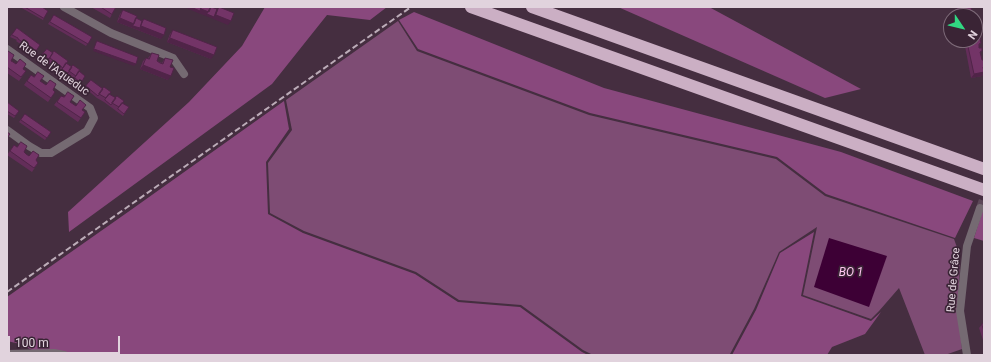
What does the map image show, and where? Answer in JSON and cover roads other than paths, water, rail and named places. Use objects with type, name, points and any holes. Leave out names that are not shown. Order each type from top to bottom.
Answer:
[{"type":"highway","points":[[471,7],[984,190]]},
{"type":"highway","points":[[532,7],[984,169]]},
{"type":"street","points":[[64,7],[111,33],[173,58],[184,74]]},
{"type":"street","name":"Rue de l'Aqueduc","points":[[7,49],[90,108],[94,118],[87,131],[51,153],[41,153],[7,130]]},
{"type":"street","name":"Rue de Grâce","points":[[967,355],[960,311],[967,246],[980,208]]},
{"type":"street","points":[[7,354],[54,353],[64,355]]},
{"type":"water","name":"BO 1","points":[[829,238],[887,256],[869,307],[814,287]]},
{"type":"tunnel","points":[[980,208],[984,197]]},
{"type":"railway","points":[[7,292],[411,7]]}]
